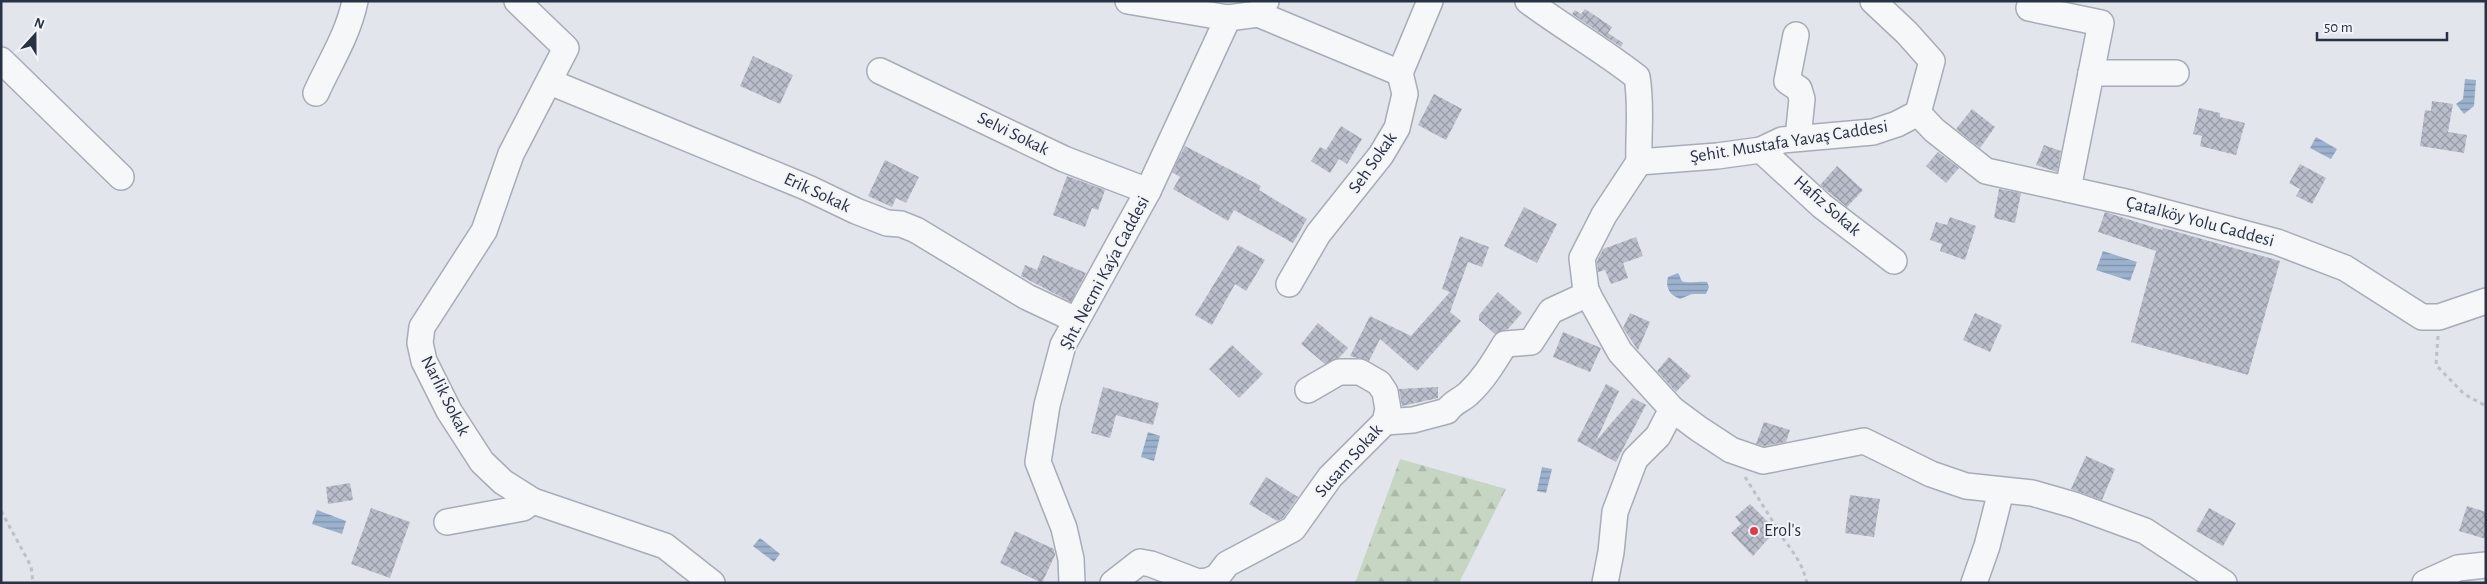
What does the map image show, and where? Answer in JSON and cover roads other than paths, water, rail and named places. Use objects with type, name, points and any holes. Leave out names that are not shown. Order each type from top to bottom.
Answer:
[{"type":"street","points":[[316,93],[331,60],[342,46],[355,1]]},
{"type":"street","name":"Narlik Sokak","points":[[517,1],[566,48],[511,154],[484,231],[422,327],[420,343],[424,360],[449,411],[482,462],[503,482],[533,501],[665,546],[712,583]]},
{"type":"street","points":[[1128,1],[1228,18],[1262,8],[1400,72],[1430,1]]},
{"type":"street","points":[[1528,1],[1564,27],[1613,58],[1637,77],[1641,101],[1638,127],[1639,162],[1604,215],[1582,258],[1588,294],[1620,352],[1672,409],[1731,450],[1764,465],[1864,441],[1931,474],[1966,486],[2001,491],[2014,490],[2066,502],[2145,531],[2224,583]]},
{"type":"street","points":[[1873,1],[1907,33],[1932,61],[1918,113]]},
{"type":"street","points":[[2030,8],[2101,23],[2068,189]]},
{"type":"street","name":"Şht. Necmi Kaýa Caddesi","points":[[1072,583],[1071,559],[1064,528],[1038,462],[1049,396],[1063,345],[1148,191],[1228,18]]},
{"type":"street","points":[[1796,35],[1787,81],[1799,89],[1802,99],[1798,138]]},
{"type":"street","points":[[1,60],[121,177]]},
{"type":"street","name":"Selvi Sokak","points":[[880,71],[1064,159],[1148,191]]},
{"type":"street","name":"Seh Sokak","points":[[1289,284],[1318,234],[1376,162],[1397,128],[1405,94],[1400,72]]},
{"type":"street","points":[[2091,73],[2176,73]]},
{"type":"street","name":"Erik Sokak","points":[[550,82],[808,188],[856,211],[887,223],[901,224],[916,230],[1027,298],[1076,320]]},
{"type":"street","name":"Şehit. Mustafa Yavaş Caddesi","points":[[1639,162],[1666,162],[1761,150],[1782,140],[1873,132],[1897,124],[1918,113]]},
{"type":"street","name":"Çatalköy Yolu Caddesi","points":[[1918,113],[1934,130],[1986,171],[2068,189],[2277,242],[2345,268],[2422,317],[2439,317],[2486,301]]},
{"type":"street","name":"Hafiz Sokak","points":[[1761,150],[1769,155],[1822,206],[1894,261]]},
{"type":"street","points":[[1385,422],[1413,420],[1447,411],[1452,402],[1466,396],[1486,375],[1506,344],[1531,342],[1551,311],[1588,294]]},
{"type":"street","name":"Susam Sokak","points":[[1114,583],[1140,562],[1198,582],[1208,581],[1217,577],[1226,564],[1293,529],[1330,477],[1385,422],[1388,409],[1385,392],[1379,383],[1360,372],[1338,372],[1308,390]]},
{"type":"street","points":[[1605,583],[1611,552],[1615,512],[1635,459],[1658,436],[1672,409]]},
{"type":"street","points":[[1974,583],[1987,546],[2001,491]]},
{"type":"street","points":[[447,522],[522,508],[533,501]]},
{"type":"street","points":[[2425,583],[2458,568],[2486,565]]},
{"type":"water","points":[[2465,79],[2476,80],[2474,106],[2464,114],[2456,104],[2463,99]]},
{"type":"water","points":[[2316,137],[2337,149],[2331,159],[2310,148]]},
{"type":"water","points":[[2103,251],[2137,262],[2130,281],[2096,270]]},
{"type":"water","points":[[1678,273],[1684,282],[1707,282],[1709,287],[1706,294],[1692,294],[1680,299],[1673,295],[1669,291],[1667,281],[1668,277]]},
{"type":"water","points":[[1148,432],[1160,436],[1154,461],[1141,457]]},
{"type":"water","points":[[1542,467],[1552,469],[1546,493],[1537,491]]},
{"type":"water","points":[[317,510],[346,521],[342,534],[312,524]]},
{"type":"water","points":[[760,538],[780,554],[774,562],[753,546]]},
{"type":"place","name":"Erol's","points":[[1754,531]]}]
